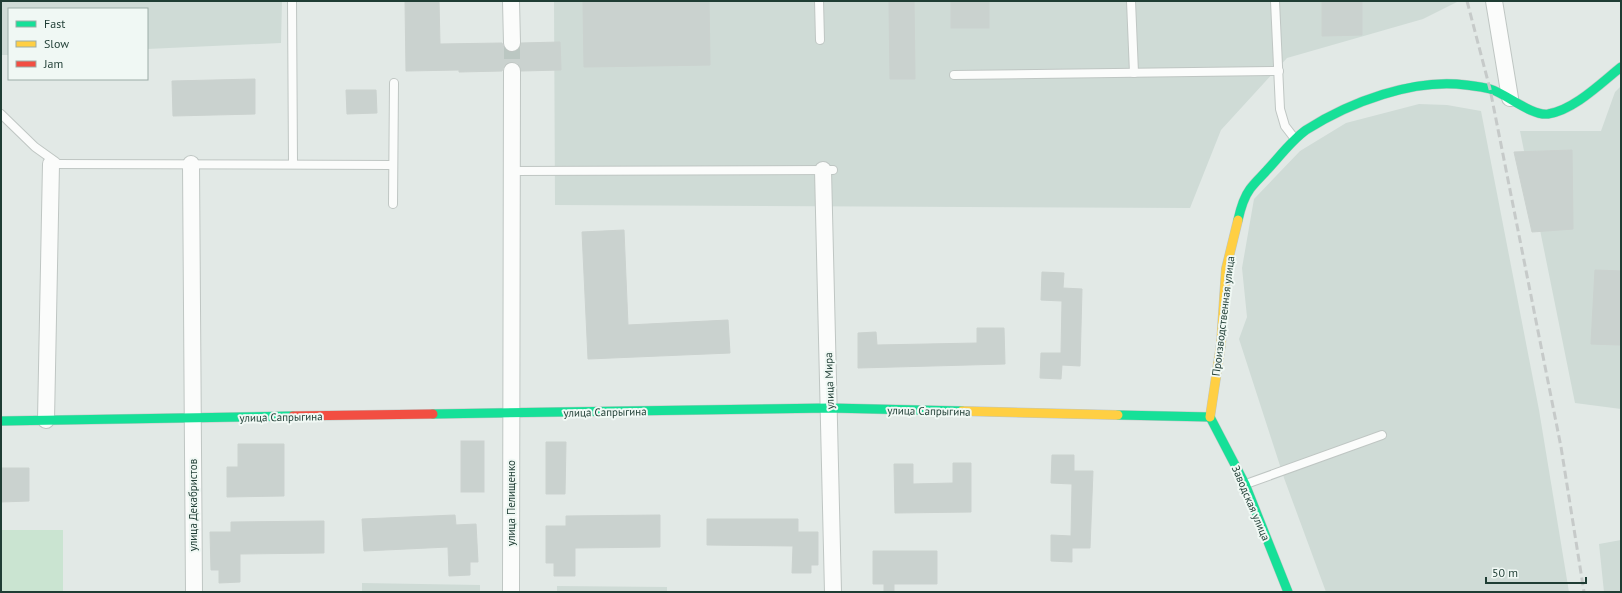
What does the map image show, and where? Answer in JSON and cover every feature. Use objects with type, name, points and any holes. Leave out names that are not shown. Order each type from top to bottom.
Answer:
[{"type":"street","points":[[511,1],[512,43]]},
{"type":"street","points":[[1494,1],[1510,98]]},
{"type":"street","name":"Производственная улица","points":[[1210,417],[1221,344],[1226,269],[1238,218],[1249,190],[1305,131],[1339,112],[1376,97],[1406,89],[1440,83],[1490,89],[1531,110],[1546,114],[1559,112],[1573,104],[1621,66]]},
{"type":"street","name":"улица Пелищенко","points":[[511,592],[512,71]]},
{"type":"street","points":[[46,420],[55,164]]},
{"type":"street","name":"улица Декабристов","points":[[190,164],[194,592]]},
{"type":"street","name":"улица Мира","points":[[828,170],[833,592]]},
{"type":"street","name":"улица Сапрыгина","points":[[1,421],[830,408],[1210,417]]},
{"type":"street","name":"Заводская улица","points":[[1210,417],[1245,484],[1288,592]]},
{"type":"lane","points":[[292,1],[294,164]]},
{"type":"lane","points":[[819,1],[820,40]]},
{"type":"lane","points":[[1131,1],[1134,73]]},
{"type":"lane","points":[[1275,1],[1280,109],[1285,126],[1295,140]]},
{"type":"lane","points":[[954,75],[1279,71]]},
{"type":"lane","points":[[393,204],[394,83]]},
{"type":"lane","points":[[1,114],[55,164],[393,165]]},
{"type":"lane","points":[[512,171],[828,170]]},
{"type":"lane","points":[[1245,484],[1382,435]]},
{"type":"shaded area","points":[[1,1],[282,1],[281,43],[148,49],[148,8],[8,8],[8,55],[1,55]]},
{"type":"shaded area","points":[[554,1],[1459,1],[1423,19],[1287,58],[1221,130],[1190,208],[555,205]]},
{"type":"shaded area","points":[[1621,86],[1621,409],[1575,403],[1520,131],[1601,131],[1615,92]]},
{"type":"shaded area","points":[[1419,104],[1447,105],[1481,111],[1539,410],[1569,592],[1326,592],[1284,478],[1239,339],[1247,317],[1242,268],[1254,199],[1300,151],[1346,123]]},
{"type":"shaded area","points":[[1621,540],[1621,592],[1604,592],[1599,544]]},
{"type":"shaded area","points":[[362,583],[480,585],[480,592],[362,592]]},
{"type":"shaded area","points":[[557,586],[667,587],[667,592],[557,592]]},
{"type":"green space","points":[[1,530],[63,530],[63,592],[1,592]]},
{"type":"building","points":[[405,1],[439,1],[440,44],[502,43],[504,48],[512,52],[517,51],[521,43],[560,42],[561,70],[521,71],[517,63],[512,62],[504,66],[502,71],[406,71]]},
{"type":"building","points":[[583,1],[709,1],[710,65],[584,67]]},
{"type":"building","points":[[889,1],[914,1],[915,79],[890,79]]},
{"type":"building","points":[[951,1],[989,1],[989,28],[951,28]]},
{"type":"building","points":[[1322,1],[1362,1],[1362,35],[1322,36]]},
{"type":"building","points":[[255,79],[255,114],[173,116],[172,81]]},
{"type":"building","points":[[346,90],[376,90],[377,113],[347,114]]},
{"type":"building","points":[[1572,150],[1573,229],[1532,232],[1514,152]]},
{"type":"building","points":[[624,230],[628,325],[728,320],[730,353],[588,359],[582,232]]},
{"type":"building","points":[[1595,270],[1621,271],[1620,345],[1591,344]]},
{"type":"building","points":[[1042,272],[1064,273],[1063,288],[1082,289],[1080,366],[1062,365],[1061,379],[1040,378],[1041,353],[1061,353],[1062,301],[1041,300]]},
{"type":"building","points":[[977,328],[1004,328],[1005,364],[858,368],[858,333],[876,332],[877,345],[977,343]]},
{"type":"building","points":[[461,441],[484,441],[484,492],[461,492]]},
{"type":"building","points":[[546,442],[566,442],[565,494],[546,494]]},
{"type":"building","points":[[238,444],[284,444],[284,496],[227,497],[227,467],[238,467]]},
{"type":"building","points":[[1052,455],[1074,455],[1074,471],[1093,471],[1090,548],[1072,548],[1072,562],[1051,561],[1051,535],[1071,536],[1072,484],[1051,483]]},
{"type":"building","points":[[953,463],[971,463],[971,512],[895,513],[894,464],[913,464],[913,484],[953,483]]},
{"type":"building","points":[[1,468],[29,468],[29,501],[1,502]]},
{"type":"building","points":[[455,515],[456,525],[476,524],[478,562],[470,562],[470,575],[449,576],[448,547],[364,551],[362,519]]},
{"type":"building","points":[[660,515],[660,547],[575,548],[575,576],[554,576],[554,563],[546,563],[546,526],[566,526],[566,516]]},
{"type":"building","points":[[707,519],[798,519],[798,532],[818,532],[818,565],[811,565],[811,573],[792,573],[793,546],[707,545]]},
{"type":"building","points":[[324,521],[324,553],[240,554],[240,582],[219,583],[219,570],[211,570],[210,532],[231,532],[231,522]]},
{"type":"building","points":[[873,551],[937,551],[937,584],[894,584],[894,592],[884,592],[884,584],[873,584]]},
{"type":"tunnel","points":[[512,43],[512,71]]},
{"type":"railway","points":[[1467,1],[1490,89],[1561,447],[1584,592]]},
{"type":"traffic: fast","points":[[1238,220],[1244,200],[1250,189],[1296,138],[1323,120],[1362,102],[1383,94],[1425,85],[1466,85],[1490,89],[1534,112],[1548,114],[1577,102],[1621,67]]},
{"type":"traffic: fast","points":[[433,414],[830,408],[962,411]]},
{"type":"traffic: fast","points":[[1118,415],[1210,417]]},
{"type":"traffic: fast","points":[[1,421],[293,416]]},
{"type":"traffic: fast","points":[[1210,417],[1245,484],[1288,592]]},
{"type":"traffic: slow","points":[[1210,417],[1221,344],[1226,269],[1238,220]]},
{"type":"traffic: slow","points":[[962,411],[1118,415]]},
{"type":"traffic: jam","points":[[293,416],[433,414]]}]
